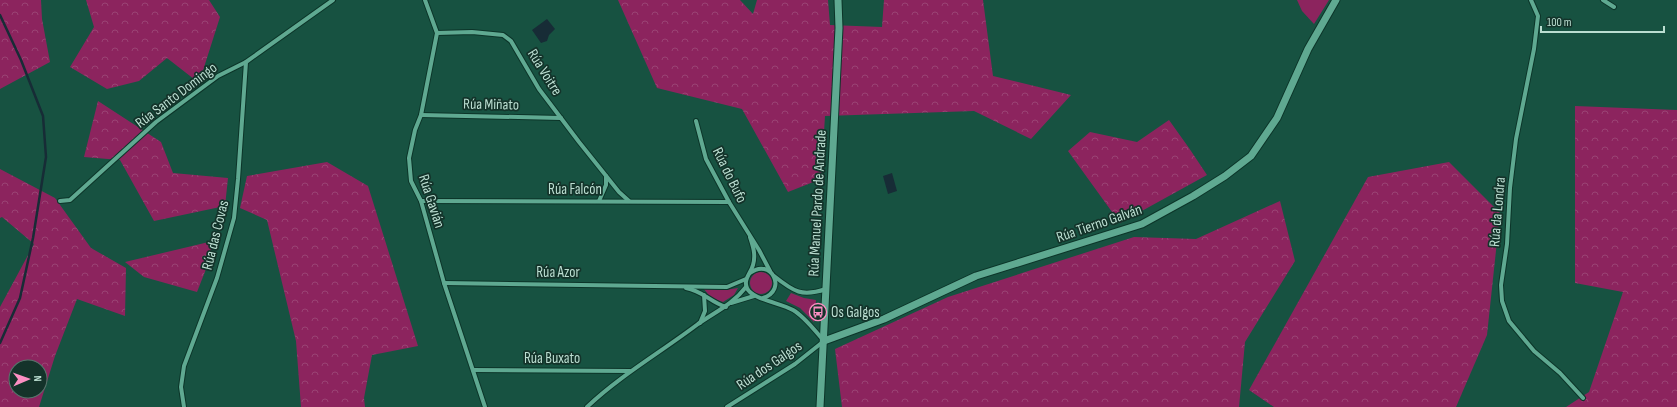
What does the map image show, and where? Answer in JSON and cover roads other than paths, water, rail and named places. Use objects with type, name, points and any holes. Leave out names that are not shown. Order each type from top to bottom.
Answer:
[{"type":"street","name":"Rúa Santo Domingo","points":[[60,201],[70,200],[156,122],[218,76],[246,62],[333,0]]},
{"type":"street","points":[[425,0],[437,33]]},
{"type":"street","name":"Rúa Manuel Pardo de Andrade","points":[[820,407],[839,28],[838,0]]},
{"type":"street","name":"Rúa Tierno Galván","points":[[824,341],[884,319],[976,276],[1142,224],[1193,196],[1225,176],[1251,156],[1278,118],[1308,49],[1336,0]]},
{"type":"street","name":"Rúa da Londra","points":[[1531,0],[1538,16],[1534,49],[1516,139],[1507,244],[1501,285],[1502,301],[1509,321],[1534,351],[1560,373],[1583,398]]},
{"type":"street","points":[[1603,0],[1614,6]]},
{"type":"street","name":"Rúa Voitre","points":[[437,33],[472,32],[503,35],[511,41],[539,88],[561,118],[606,175],[629,201]]},
{"type":"street","name":"Rúa Gavián","points":[[437,33],[421,115],[415,130],[409,158],[411,181],[421,201],[444,283],[485,407]]},
{"type":"street","name":"Rúa das Covas","points":[[184,407],[181,387],[184,366],[217,278],[234,218],[246,62]]},
{"type":"street","name":"Rúa Miñato","points":[[421,115],[561,118]]},
{"type":"street","name":"Rúa do Bufo","points":[[696,121],[706,159],[729,202],[759,250],[770,271]]},
{"type":"street","points":[[599,201],[606,185],[606,175]]},
{"type":"street","name":"Rúa Falcón","points":[[421,201],[729,202]]},
{"type":"street","name":"Rúa do Bufo","points":[[749,274],[753,265],[754,252],[750,237]]},
{"type":"street","points":[[824,341],[812,327],[794,311],[763,298],[754,296],[750,293],[746,287],[746,280],[749,274],[758,268],[763,268],[770,271],[774,276],[789,287],[803,293],[812,293],[826,289]]},
{"type":"street","points":[[763,298],[770,295],[775,288],[776,281],[774,276]]},
{"type":"street","name":"Rúa Azor","points":[[444,283],[672,285],[727,287],[746,280]]},
{"type":"street","name":"Rúa Azor","points":[[672,285],[694,289],[704,294],[714,304],[726,307]]},
{"type":"street","points":[[587,407],[607,388],[726,307],[746,287]]},
{"type":"street","points":[[699,324],[706,311],[704,294]]},
{"type":"street","points":[[731,303],[754,296]]},
{"type":"street","name":"Rúa dos Galgos","points":[[727,407],[795,364],[824,341]]},
{"type":"street","name":"Rúa Buxato","points":[[473,370],[631,371]]},
{"type":"water","points":[[547,19],[555,29],[549,35],[547,41],[541,43],[532,30]]},
{"type":"water","points":[[892,173],[897,191],[888,194],[883,176]]},
{"type":"waterway","points":[[0,15],[21,60],[43,116],[46,157],[33,238],[20,298],[0,343]]},
{"type":"place","name":"Os Galgos","points":[[818,312]]}]
